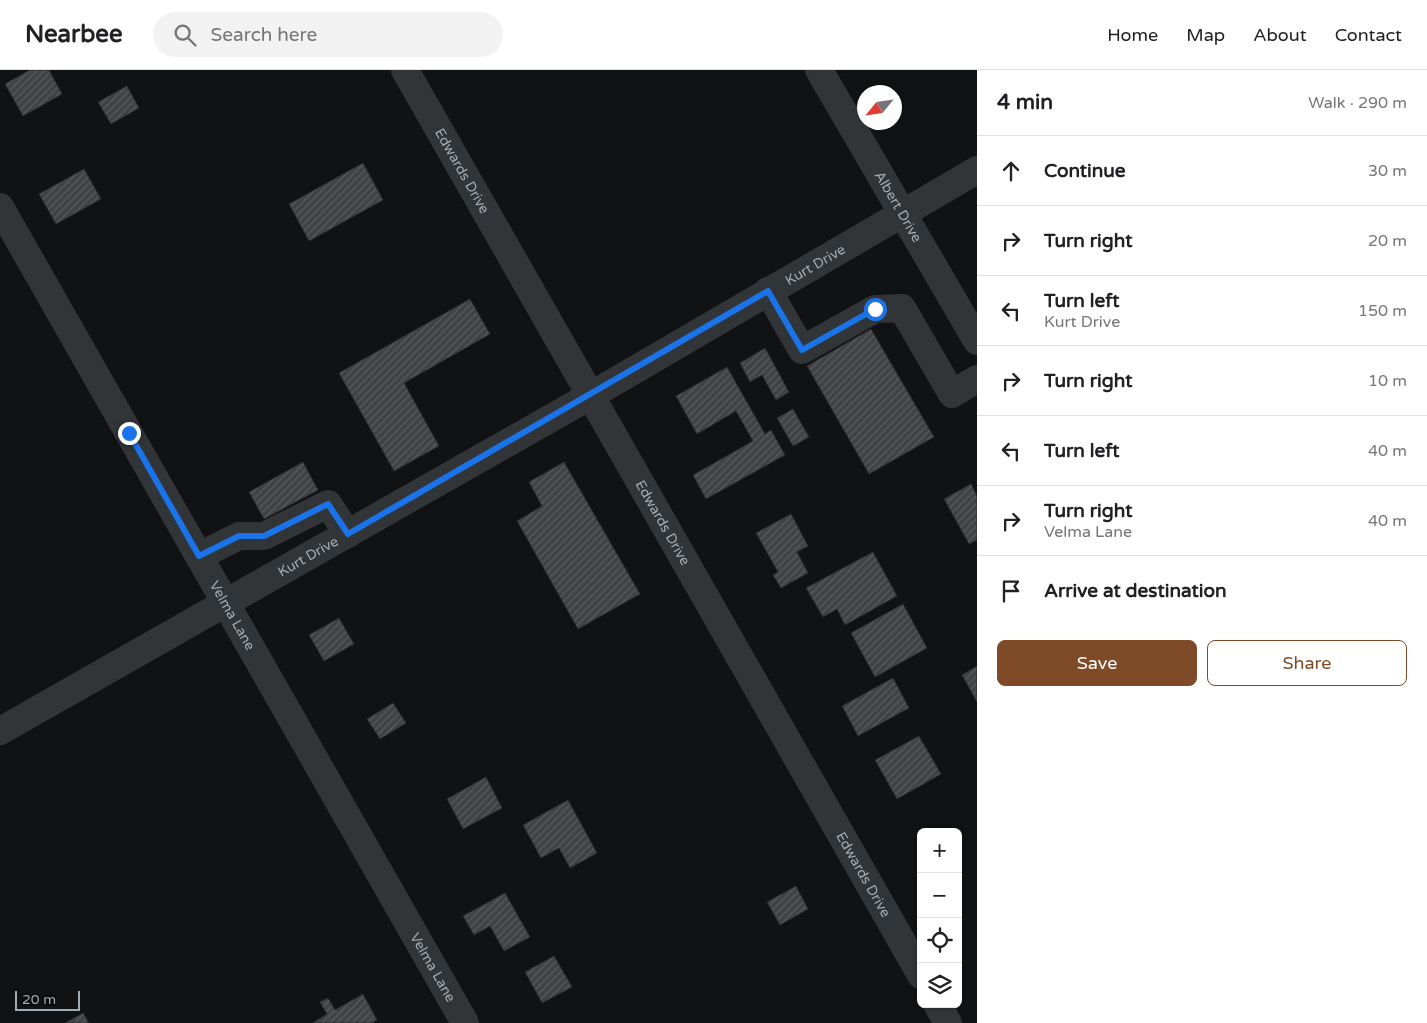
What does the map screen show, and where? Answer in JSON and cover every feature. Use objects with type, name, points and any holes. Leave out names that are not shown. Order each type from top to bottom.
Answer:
[{"type":"street","name":"Edwards Drive","points":[[405,70],[917,968]]},
{"type":"street","name":"Albert Drive","points":[[819,70],[977,341]]},
{"type":"street","name":"Kurt Drive","points":[[0,731],[590,396],[977,170]]},
{"type":"street","name":"Velma Lane","points":[[0,208],[465,1023]]},
{"type":"street","points":[[768,291],[802,350],[875,309],[902,308],[952,394],[977,379]]},
{"type":"street","points":[[199,556],[239,536],[264,536],[328,504],[348,534]]},
{"type":"street","points":[[940,1008],[948,1023]]},
{"type":"building","points":[[30,70],[49,70],[62,94],[23,116],[5,84]]},
{"type":"building","points":[[127,86],[139,108],[111,124],[98,102]]},
{"type":"building","points":[[363,163],[383,200],[309,241],[289,204]]},
{"type":"building","points":[[84,169],[101,199],[56,224],[39,194]]},
{"type":"building","points":[[470,299],[490,334],[404,383],[439,446],[394,471],[339,373]]},
{"type":"building","points":[[871,329],[934,437],[869,474],[807,366]]},
{"type":"building","points":[[765,348],[789,392],[776,400],[762,375],[750,382],[740,363]]},
{"type":"building","points":[[727,367],[765,434],[771,430],[785,455],[706,499],[693,475],[753,441],[736,411],[697,434],[676,396]]},
{"type":"building","points":[[793,409],[809,437],[793,446],[777,418]]},
{"type":"building","points":[[303,462],[318,490],[264,519],[249,492]]},
{"type":"building","points":[[564,462],[640,594],[578,629],[517,521],[542,506],[529,482]]},
{"type":"building","points":[[971,484],[977,496],[977,540],[969,544],[944,499]]},
{"type":"building","points":[[791,514],[808,546],[797,552],[808,573],[781,588],[773,575],[778,572],[756,533]]},
{"type":"building","points":[[873,552],[897,596],[845,625],[837,609],[823,617],[806,588]]},
{"type":"building","points":[[903,604],[927,648],[875,677],[851,633]]},
{"type":"building","points":[[339,618],[354,644],[324,661],[309,635]]},
{"type":"building","points":[[977,666],[977,702],[962,675]]},
{"type":"building","points":[[893,678],[909,708],[858,736],[842,706]]},
{"type":"building","points":[[393,703],[406,723],[380,739],[367,719]]},
{"type":"building","points":[[919,736],[941,774],[897,799],[875,760]]},
{"type":"building","points":[[486,777],[502,808],[463,829],[447,799]]},
{"type":"building","points":[[568,800],[597,853],[570,868],[559,848],[541,858],[523,825]]},
{"type":"building","points":[[796,886],[808,909],[780,925],[767,902]]},
{"type":"building","points":[[505,893],[530,937],[504,951],[490,926],[474,935],[463,916]]},
{"type":"building","points":[[554,956],[572,987],[542,1003],[525,972]]},
{"type":"building","points":[[363,994],[377,1020],[372,1023],[313,1023],[327,1014],[320,1002],[328,998],[335,1010]]},
{"type":"building","points":[[83,1013],[89,1023],[65,1023]]},
{"type":"route","points":[[129,433],[199,556],[239,536],[264,536],[328,504],[348,534],[590,396],[768,291],[802,350],[875,309]]}]
